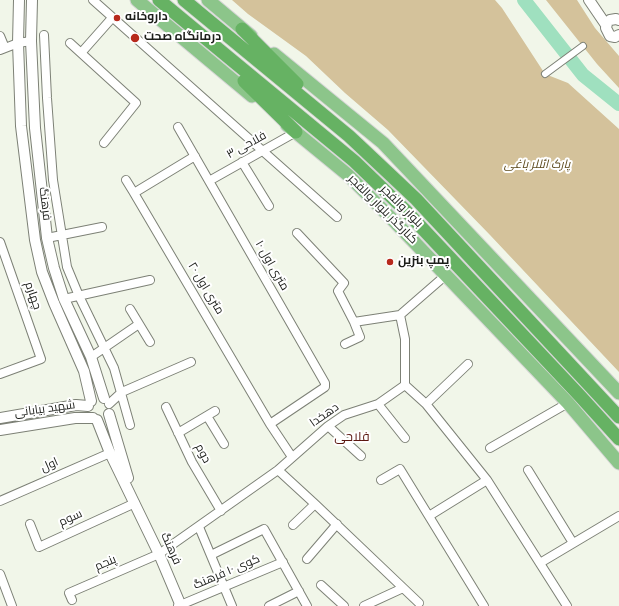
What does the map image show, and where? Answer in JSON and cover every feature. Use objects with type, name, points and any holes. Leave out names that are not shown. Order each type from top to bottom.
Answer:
[{"type":"highway","name":"بلوار والفجر","points":[[159,0],[354,161],[396,201],[619,439]]},
{"type":"highway","name":"بلوار والفجر","points":[[184,0],[349,136],[416,199],[619,417]]},
{"type":"highway","points":[[186,23],[296,132]]},
{"type":"highway","points":[[242,29],[349,136]]},
{"type":"main road","name":"کنارگذر بلوار والفجر","points":[[137,0],[348,175],[568,403],[619,463]]},
{"type":"main road","points":[[208,0],[383,143],[619,393]]},
{"type":"street","name":"فرهنگ","points":[[19,0],[18,43],[21,126],[35,240],[42,272],[84,371],[89,403]]},
{"type":"street","name":"فرهنگ","points":[[32,0],[31,41],[35,128],[47,238],[54,268],[64,299],[91,357],[108,405],[135,503]]},
{"type":"street","points":[[94,0],[112,18],[337,217]]},
{"type":"street","points":[[589,0],[614,20]]},
{"type":"street","points":[[597,0],[614,20]]},
{"type":"street","points":[[81,53],[112,18]]},
{"type":"street","points":[[614,20],[607,34],[617,39]]},
{"type":"street","points":[[44,35],[46,98],[53,180],[67,268],[114,368],[122,392],[130,425]]},
{"type":"street","points":[[0,36],[2,49],[18,43],[31,41]]},
{"type":"street","points":[[70,44],[136,103],[104,143]]},
{"type":"street","points":[[545,74],[583,46]]},
{"type":"street","name":"۱۰ متری اول","points":[[178,127],[324,383],[325,387],[270,424]]},
{"type":"street","name":"فلاحی ۳","points":[[209,181],[296,132]]},
{"type":"street","points":[[134,193],[195,156]]},
{"type":"street","points":[[242,162],[269,206]]},
{"type":"street","name":"۲۰ متری اول","points":[[126,180],[270,424],[292,458]]},
{"type":"street","points":[[47,238],[102,227]]},
{"type":"street","points":[[297,233],[344,283],[338,291],[360,337],[345,344]]},
{"type":"street","name":"چهارم","points":[[0,242],[41,358],[0,374]]},
{"type":"street","points":[[354,322],[400,315],[446,275]]},
{"type":"street","points":[[64,299],[150,280]]},
{"type":"street","points":[[130,309],[150,342]]},
{"type":"street","points":[[400,315],[405,339],[405,385],[426,404],[487,480],[567,606]]},
{"type":"street","points":[[91,357],[139,324]]},
{"type":"street","points":[[108,405],[97,398],[89,403],[88,413],[95,419],[104,419],[108,405],[122,392],[191,362]]},
{"type":"street","points":[[426,404],[468,364]]},
{"type":"street","name":"دهخدا","points":[[159,554],[222,511],[278,470],[328,426],[344,415],[378,404],[405,385]]},
{"type":"street","name":"شهید بیابانی","points":[[0,418],[89,403]]},
{"type":"street","points":[[490,448],[568,403]]},
{"type":"street","points":[[378,404],[405,438]]},
{"type":"street","name":"دوم","points":[[166,407],[192,462],[222,511]]},
{"type":"street","points":[[178,433],[215,411]]},
{"type":"street","points":[[207,416],[224,444]]},
{"type":"street","name":"شهید بیابانی","points":[[0,430],[75,418],[95,419]]},
{"type":"street","name":"فرهنگ","points":[[95,419],[159,554],[180,606]]},
{"type":"street","points":[[328,426],[361,456]]},
{"type":"street","name":"اول","points":[[0,502],[110,453]]},
{"type":"street","points":[[381,480],[400,469],[484,606]]},
{"type":"street","points":[[278,470],[337,524],[419,603]]},
{"type":"street","points":[[528,470],[573,543]]},
{"type":"street","points":[[429,516],[487,480]]},
{"type":"street","name":"سوم","points":[[30,524],[39,547],[135,503]]},
{"type":"street","points":[[293,525],[315,504]]},
{"type":"street","points":[[540,563],[619,516]]},
{"type":"street","points":[[307,559],[337,524]]},
{"type":"street","points":[[199,527],[232,606]]},
{"type":"street","points":[[211,555],[264,529],[307,606]]},
{"type":"street","name":"پنجم","points":[[72,600],[69,593],[159,554]]},
{"type":"street","name":"کوی ۱۰ فرهنگ","points":[[180,606],[283,562]]},
{"type":"street","points":[[0,574],[12,606]]},
{"type":"street","points":[[321,585],[344,606]]},
{"type":"street","points":[[364,606],[403,588]]},
{"type":"street","points":[[269,606],[299,591]]},
{"type":"green space","name":"پارک ائللر باغی","points":[[232,0],[495,0],[502,8],[545,74],[568,83],[619,129],[619,372],[490,235],[388,130],[345,93],[306,56],[248,14]]},
{"type":"green space","points":[[546,0],[577,0],[595,28],[619,56],[619,88],[597,64]]},
{"type":"waterway","points":[[524,0],[583,75],[619,104]]},
{"type":"place","name":"داروخانه","points":[[117,18]]},
{"type":"place","name":"درمانگاه صحت","points":[[135,38]]},
{"type":"place","name":"پمپ بنزین","points":[[390,262]]},
{"type":"district","name":"فلاحی","points":[[352,438]]}]
